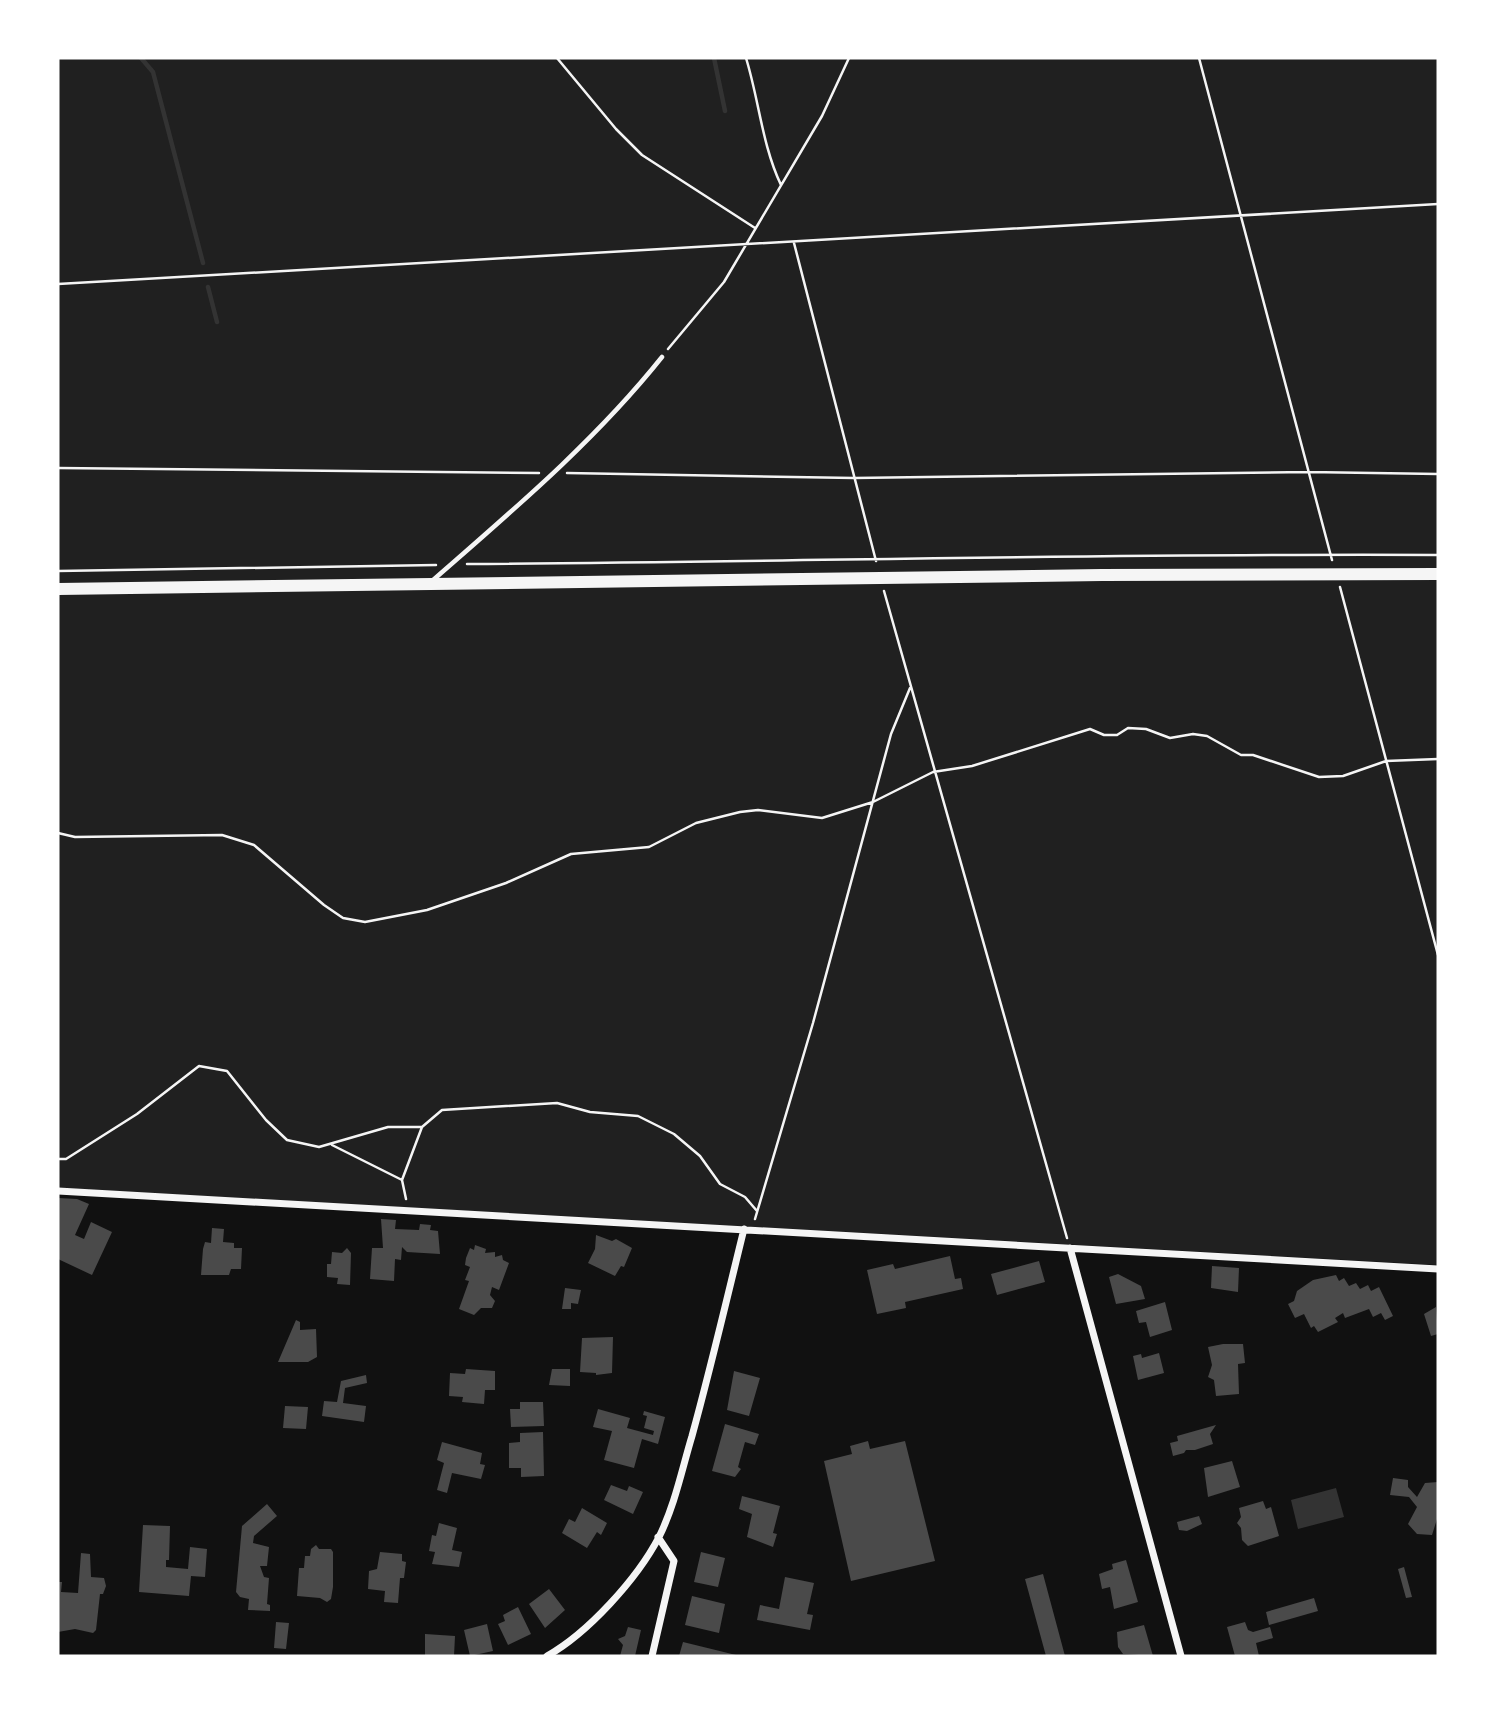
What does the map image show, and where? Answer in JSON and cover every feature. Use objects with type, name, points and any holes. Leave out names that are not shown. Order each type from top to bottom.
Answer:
[{"type":"main road","points":[[58,589],[1438,574]]},
{"type":"street","points":[[58,1191],[409,1213],[749,1229],[1438,1269]]},
{"type":"street","points":[[547,1656],[565,1646],[594,1620],[631,1577],[658,1537],[683,1467],[749,1229]]},
{"type":"street","points":[[1070,1248],[1181,1656]]},
{"type":"street","points":[[652,1656],[674,1561],[658,1537]]},
{"type":"lane","points":[[429,584],[553,473],[636,389],[662,357]]},
{"type":"path","points":[[557,58],[616,129],[642,155],[755,228]]},
{"type":"path","points":[[746,58],[758,97],[770,161],[781,185]]},
{"type":"path","points":[[662,357],[724,282],[822,116],[849,58]]},
{"type":"path","points":[[1199,58],[1438,955]]},
{"type":"path","points":[[58,284],[1438,204]]},
{"type":"path","points":[[794,243],[933,772],[1070,1248]]},
{"type":"path","points":[[58,468],[854,478],[1308,472],[1438,474]]},
{"type":"path","points":[[58,571],[876,561],[1102,555],[1438,555]]},
{"type":"path","points":[[749,1229],[757,1211],[813,1024],[891,734],[911,686]]},
{"type":"path","points":[[58,833],[75,837],[222,835],[254,845],[282,866],[324,905],[343,918],[365,922],[427,910],[506,883],[570,854],[649,847],[696,823],[740,812],[758,810],[822,818],[873,802],[933,772],[972,766],[1090,729],[1104,735],[1117,735],[1128,728],[1146,729],[1170,738],[1193,734],[1207,736],[1241,755],[1253,755],[1319,777],[1343,776],[1386,761],[1438,759]]},
{"type":"path","points":[[58,1159],[66,1159],[137,1114],[199,1066],[227,1071],[266,1120],[287,1140],[319,1147],[388,1127],[422,1127]]},
{"type":"path","points":[[409,1213],[402,1180],[422,1127],[442,1111],[557,1103],[590,1112],[638,1116],[674,1134],[700,1156],[720,1184],[745,1197],[757,1211]]},
{"type":"path","points":[[332,1144],[402,1180]]},
{"type":"shaded area","points":[[58,58],[1438,58],[1438,1265],[58,1188]]},
{"type":"shaded area","points":[[1336,1488],[1344,1517],[1298,1529],[1291,1500]]},
{"type":"building","points":[[58,1198],[77,1199],[89,1204],[75,1235],[84,1239],[91,1222],[112,1232],[92,1275],[58,1259]]},
{"type":"building","points":[[381,1219],[396,1220],[395,1229],[419,1230],[420,1224],[431,1225],[430,1230],[438,1231],[440,1254],[407,1252],[402,1247],[401,1260],[395,1259],[394,1281],[370,1279],[372,1248],[383,1248]]},
{"type":"building","points":[[212,1228],[224,1229],[223,1242],[234,1243],[234,1248],[242,1248],[241,1269],[231,1269],[229,1275],[201,1275],[203,1249],[205,1242],[211,1243]]},
{"type":"building","points":[[596,1235],[612,1241],[616,1239],[632,1248],[624,1267],[621,1266],[615,1276],[588,1263],[595,1249]]},
{"type":"building","points":[[475,1245],[486,1249],[485,1253],[495,1252],[495,1257],[502,1255],[503,1260],[509,1263],[499,1290],[492,1287],[490,1295],[495,1301],[492,1308],[481,1308],[474,1315],[459,1309],[469,1281],[465,1280],[470,1267],[465,1265],[466,1258],[470,1248],[474,1250]]},
{"type":"building","points":[[347,1248],[351,1253],[350,1285],[337,1284],[338,1278],[327,1277],[327,1264],[331,1264],[332,1252],[342,1253]]},
{"type":"building","points":[[950,1256],[955,1279],[961,1278],[963,1289],[905,1302],[906,1308],[877,1314],[867,1270],[893,1264],[895,1269]]},
{"type":"building","points":[[1039,1261],[1045,1282],[997,1295],[991,1274]]},
{"type":"building","points":[[1212,1266],[1239,1268],[1238,1292],[1211,1288]]},
{"type":"building","points":[[1118,1274],[1141,1286],[1145,1299],[1116,1304],[1109,1277]]},
{"type":"building","points":[[1336,1275],[1339,1281],[1344,1278],[1349,1286],[1356,1283],[1360,1289],[1368,1285],[1371,1291],[1379,1287],[1393,1316],[1385,1320],[1381,1313],[1373,1317],[1369,1309],[1345,1318],[1343,1313],[1335,1318],[1338,1322],[1318,1332],[1314,1326],[1311,1328],[1304,1314],[1295,1318],[1288,1304],[1294,1301],[1297,1291],[1313,1280]]},
{"type":"building","points":[[565,1288],[581,1290],[578,1304],[571,1303],[571,1309],[562,1309]]},
{"type":"building","points":[[1165,1302],[1172,1330],[1150,1337],[1146,1322],[1139,1323],[1136,1311]]},
{"type":"building","points":[[1436,1307],[1438,1334],[1431,1336],[1424,1314]]},
{"type":"building","points":[[296,1320],[300,1322],[300,1330],[316,1329],[317,1357],[308,1362],[278,1362]]},
{"type":"building","points":[[613,1337],[612,1373],[596,1375],[580,1372],[582,1338]]},
{"type":"building","points":[[1243,1344],[1245,1363],[1238,1364],[1239,1394],[1216,1396],[1214,1380],[1208,1377],[1212,1365],[1208,1347]]},
{"type":"building","points":[[1159,1353],[1164,1373],[1138,1380],[1133,1356],[1141,1354],[1142,1358]]},
{"type":"building","points":[[466,1369],[495,1371],[495,1390],[485,1390],[484,1404],[462,1402],[463,1397],[449,1396],[450,1373],[465,1374]]},
{"type":"building","points":[[552,1369],[570,1369],[570,1386],[549,1385]]},
{"type":"building","points":[[734,1371],[760,1378],[749,1416],[727,1410]]},
{"type":"building","points":[[366,1375],[367,1383],[345,1388],[343,1403],[366,1406],[364,1422],[322,1416],[324,1401],[337,1402],[341,1381]]},
{"type":"building","points":[[520,1402],[543,1402],[544,1426],[511,1427],[510,1409],[520,1409]]},
{"type":"building","points":[[285,1406],[308,1407],[306,1429],[283,1428]]},
{"type":"building","points":[[598,1409],[630,1418],[627,1428],[653,1435],[654,1431],[644,1428],[647,1416],[643,1415],[644,1411],[665,1417],[658,1444],[642,1439],[634,1468],[604,1460],[612,1431],[593,1427]]},
{"type":"building","points":[[725,1424],[759,1434],[755,1445],[745,1442],[738,1467],[741,1469],[735,1477],[712,1471]]},
{"type":"building","points":[[1216,1425],[1210,1434],[1213,1444],[1173,1456],[1170,1443],[1178,1441],[1177,1436]]},
{"type":"building","points":[[543,1432],[544,1476],[521,1477],[521,1468],[509,1468],[509,1443],[520,1442],[520,1433]]},
{"type":"building","points":[[868,1441],[870,1449],[905,1441],[935,1561],[851,1581],[824,1461],[852,1454],[850,1446]]},
{"type":"building","points":[[442,1442],[482,1453],[480,1464],[485,1465],[481,1479],[452,1473],[447,1493],[437,1490],[444,1463],[437,1460]]},
{"type":"building","points":[[1232,1461],[1240,1487],[1208,1497],[1204,1468]]},
{"type":"building","points":[[1393,1478],[1408,1480],[1408,1487],[1417,1497],[1425,1483],[1438,1482],[1438,1516],[1432,1535],[1417,1534],[1408,1524],[1417,1507],[1409,1497],[1390,1495]]},
{"type":"building","points":[[611,1485],[627,1491],[629,1486],[643,1492],[633,1514],[604,1500]]},
{"type":"building","points":[[742,1496],[780,1506],[773,1533],[777,1534],[773,1547],[747,1537],[752,1514],[739,1509]]},
{"type":"building","points":[[1263,1501],[1266,1509],[1271,1507],[1279,1536],[1248,1546],[1242,1540],[1241,1528],[1237,1523],[1241,1517],[1239,1508]]},
{"type":"building","points":[[267,1504],[277,1516],[254,1536],[253,1543],[269,1547],[267,1566],[260,1566],[264,1577],[269,1578],[267,1604],[270,1605],[270,1611],[248,1610],[249,1599],[240,1597],[236,1592],[242,1526]]},
{"type":"building","points":[[582,1508],[607,1523],[601,1535],[597,1532],[587,1548],[562,1533],[569,1519],[575,1522]]},
{"type":"building","points":[[1199,1516],[1202,1524],[1187,1531],[1179,1530],[1177,1522]]},
{"type":"building","points":[[439,1523],[457,1528],[452,1550],[462,1552],[459,1567],[432,1564],[435,1552],[429,1551],[432,1535],[436,1536]]},
{"type":"building","points":[[143,1525],[170,1526],[169,1560],[166,1560],[166,1567],[188,1569],[190,1547],[207,1549],[205,1577],[191,1576],[189,1596],[139,1592]]},
{"type":"building","points":[[316,1545],[319,1549],[331,1549],[333,1552],[333,1587],[331,1599],[327,1602],[320,1598],[297,1596],[299,1568],[304,1568],[305,1556],[310,1556],[311,1549]]},
{"type":"building","points":[[380,1552],[402,1554],[402,1561],[406,1562],[404,1578],[400,1578],[398,1603],[384,1602],[385,1591],[368,1589],[369,1571],[377,1569]]},
{"type":"building","points":[[701,1552],[725,1558],[718,1587],[694,1582]]},
{"type":"building","points":[[81,1553],[90,1554],[91,1577],[104,1578],[106,1586],[103,1594],[100,1594],[96,1630],[93,1633],[75,1629],[58,1632],[58,1582],[62,1582],[61,1592],[78,1593]]},
{"type":"building","points":[[1126,1560],[1138,1602],[1114,1609],[1110,1587],[1102,1589],[1099,1574],[1113,1569],[1112,1564]]},
{"type":"building","points":[[1404,1567],[1412,1597],[1406,1598],[1398,1569]]},
{"type":"building","points":[[1043,1574],[1065,1656],[1046,1656],[1025,1579]]},
{"type":"building","points":[[785,1577],[814,1583],[807,1614],[813,1615],[810,1630],[757,1620],[760,1605],[779,1609]]},
{"type":"building","points":[[549,1589],[565,1610],[545,1628],[529,1604]]},
{"type":"building","points":[[692,1596],[725,1604],[719,1633],[685,1625]]},
{"type":"building","points":[[1314,1598],[1318,1611],[1269,1625],[1266,1612]]},
{"type":"building","points":[[518,1607],[531,1634],[508,1645],[498,1624],[505,1621],[503,1615]]},
{"type":"building","points":[[276,1622],[289,1623],[286,1649],[274,1648]]},
{"type":"building","points":[[1245,1622],[1248,1630],[1253,1632],[1270,1627],[1273,1638],[1256,1643],[1259,1656],[1235,1656],[1227,1627]]},
{"type":"building","points":[[487,1624],[493,1651],[470,1656],[464,1630]]},
{"type":"building","points":[[1144,1625],[1153,1656],[1123,1654],[1118,1647],[1117,1632]]},
{"type":"building","points":[[628,1627],[641,1630],[635,1656],[620,1656],[623,1645],[618,1639],[625,1636]]},
{"type":"building","points":[[425,1634],[455,1636],[454,1656],[425,1656]]},
{"type":"building","points":[[683,1642],[736,1655],[736,1656],[679,1656]]},
{"type":"waterway","points":[[141,58],[153,72],[203,263]]},
{"type":"waterway","points":[[714,58],[725,111]]},
{"type":"waterway","points":[[208,287],[217,322]]}]
